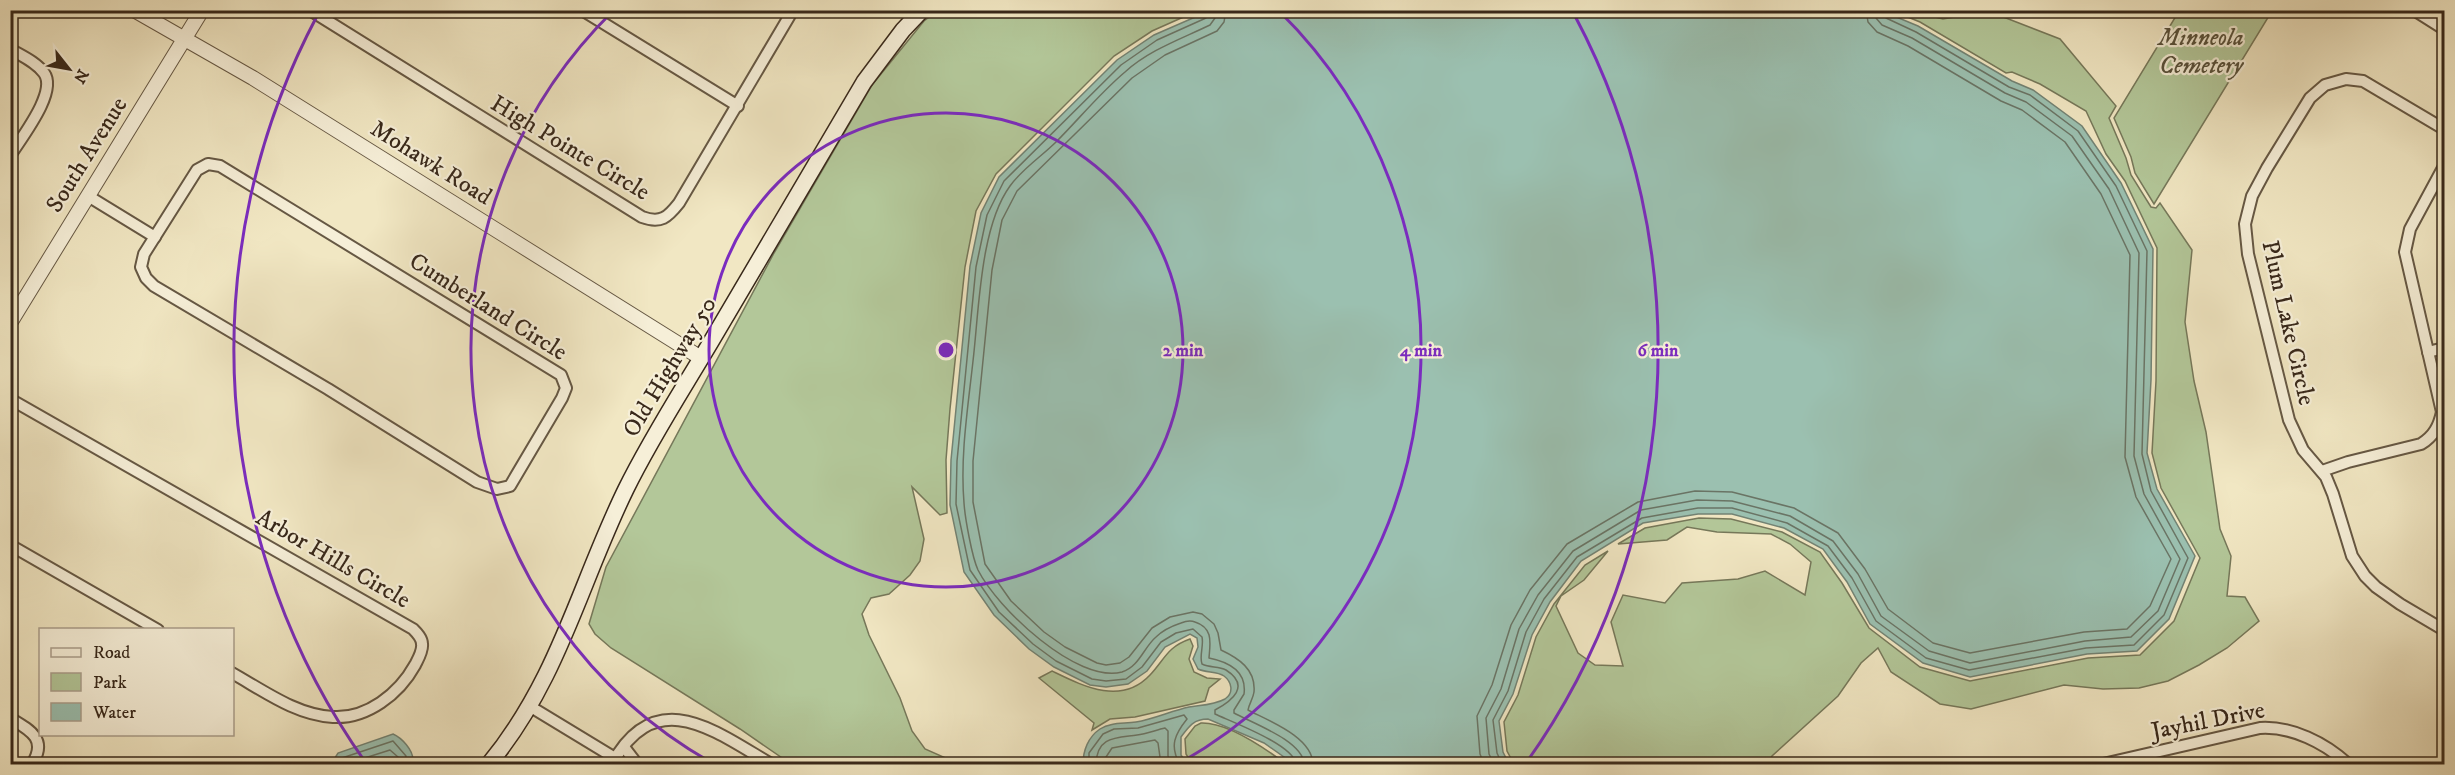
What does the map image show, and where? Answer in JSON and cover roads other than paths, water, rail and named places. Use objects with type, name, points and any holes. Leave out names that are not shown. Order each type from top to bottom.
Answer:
[{"type":"main road","name":"Old Highway 50","points":[[489,765],[531,707],[565,637],[626,489],[653,438],[864,82],[882,55],[922,10]]},
{"type":"street","name":"Mohawk Road","points":[[134,10],[253,78],[701,358]]},
{"type":"street","name":"South Avenue","points":[[10,323],[202,10]]},
{"type":"street","name":"High Pointe Circle","points":[[310,10],[441,94],[650,220],[664,219],[679,203],[793,10]]},
{"type":"street","points":[[582,10],[738,106]]},
{"type":"street","points":[[2414,10],[2445,29]]},
{"type":"street","points":[[10,49],[36,64],[44,73],[48,84],[45,98],[10,156]]},
{"type":"street","name":"Plum Lake Circle","points":[[2445,129],[2363,81],[2346,79],[2335,81],[2310,98],[2267,168],[2250,202],[2246,224],[2248,254],[2289,420],[2303,450],[2322,471],[2334,494],[2352,556],[2365,576],[2400,604],[2445,630]]},
{"type":"street","name":"Cumberland Circle","points":[[208,164],[220,166],[331,236],[553,368],[565,381],[566,388],[514,482],[504,488],[488,487],[154,286],[146,278],[141,267],[144,254],[155,237],[197,170],[208,164]]},
{"type":"street","points":[[2322,471],[2348,462],[2421,444],[2435,432],[2442,412],[2411,280],[2406,243],[2410,229],[2445,166]]},
{"type":"street","points":[[87,196],[155,237]]},
{"type":"street","points":[[2428,352],[2445,348]]},
{"type":"street","name":"Arbor Hills Circle","points":[[10,399],[413,629],[423,645],[413,669],[394,692],[372,708],[348,717],[330,717],[304,712],[234,674]]},
{"type":"street","points":[[10,545],[155,628]]},
{"type":"street","points":[[531,707],[614,761],[624,747],[647,727],[658,722],[681,719],[706,726],[771,765]]},
{"type":"street","points":[[10,718],[35,735],[38,749],[32,765]]},
{"type":"street","name":"Jayhil Drive","points":[[2103,765],[2260,728],[2273,727],[2299,733],[2348,765]]},
{"type":"street","points":[[624,747],[637,765]]},
{"type":"water","points":[[1209,11],[1882,11],[1918,26],[2012,81],[2033,90],[2082,126],[2121,183],[2153,249],[2151,380],[2147,453],[2157,489],[2195,556],[2169,619],[2137,651],[2087,654],[1970,677],[1923,663],[1870,624],[1847,582],[1823,549],[1784,528],[1732,514],[1698,514],[1643,523],[1581,561],[1550,602],[1532,635],[1513,694],[1499,721],[1503,752],[1509,764],[1294,764],[1264,743],[1208,719],[1192,724],[1181,737],[1181,755],[1187,764],[1083,764],[1087,745],[1100,729],[1113,724],[1143,721],[1189,707],[1217,702],[1228,697],[1231,691],[1230,684],[1221,674],[1198,669],[1193,659],[1198,647],[1197,638],[1190,634],[1165,647],[1147,671],[1128,684],[1106,687],[1090,685],[1054,667],[1029,649],[994,615],[964,572],[950,505],[951,460],[970,266],[981,213],[999,177],[1117,60],[1154,35]]},
{"type":"water","points":[[393,734],[409,748],[413,760],[409,764],[331,764],[338,753]]},
{"type":"park label","name":"Minneola Cemetery","points":[[2201,52]]}]
